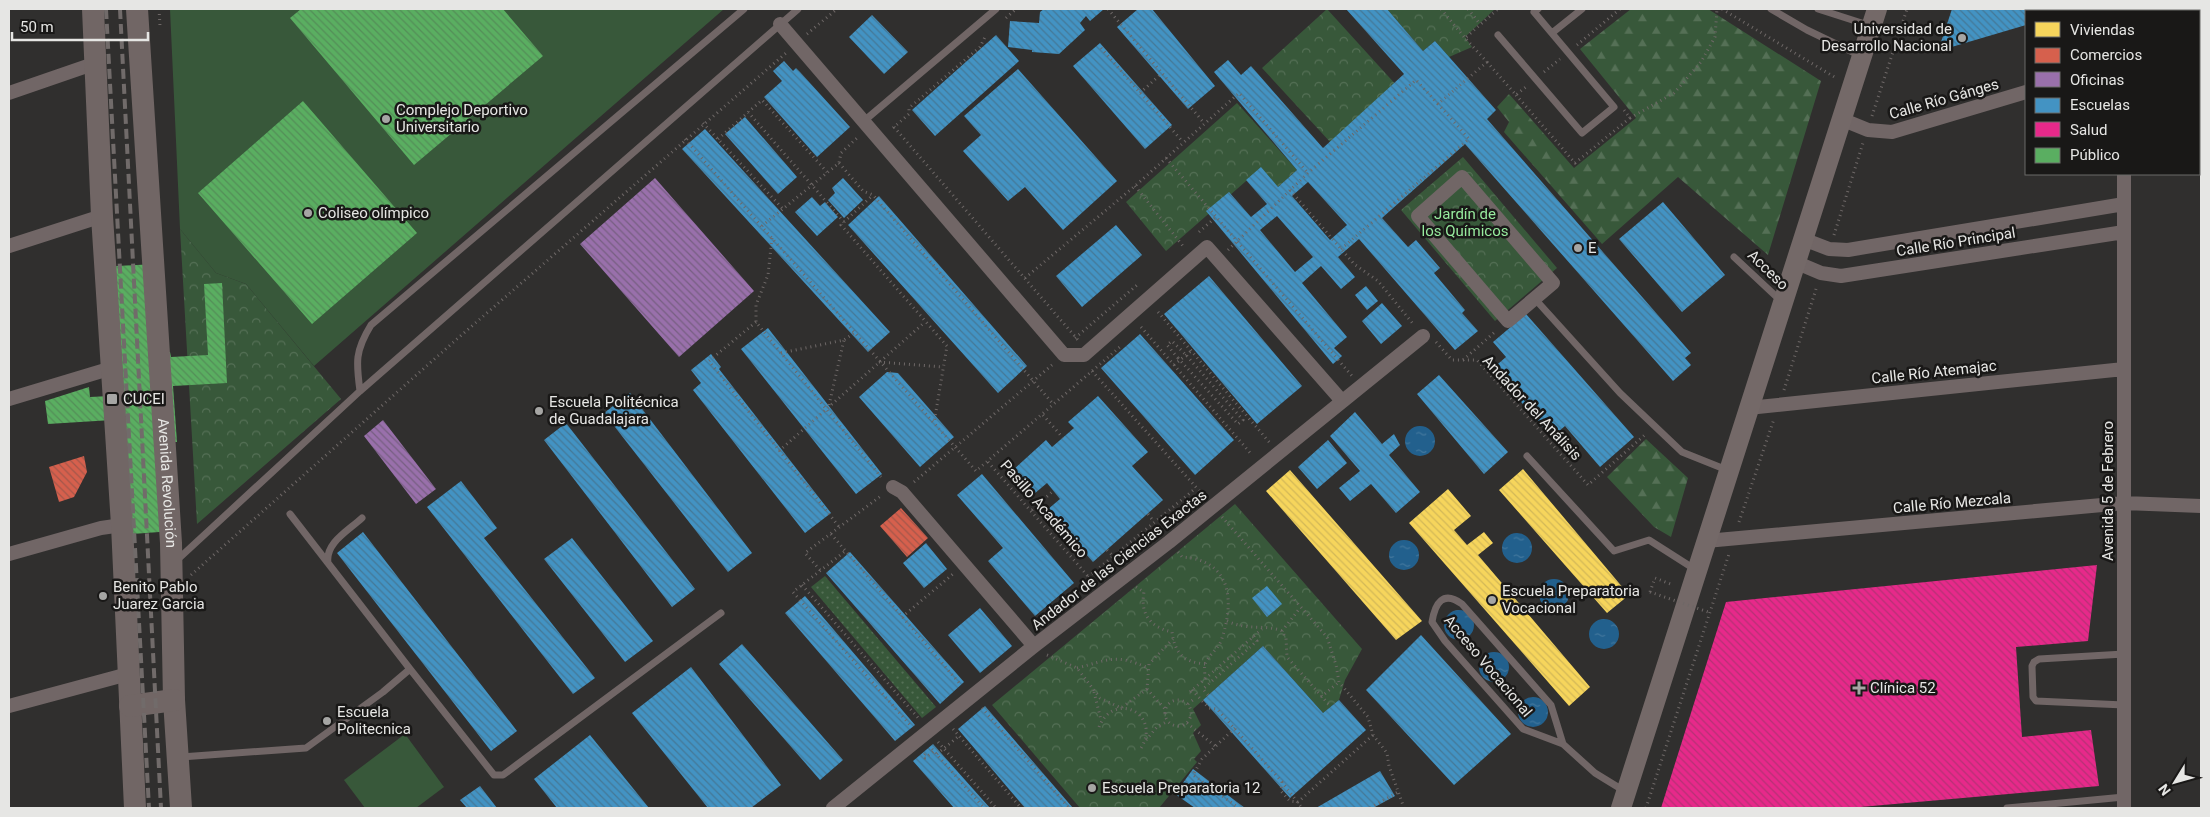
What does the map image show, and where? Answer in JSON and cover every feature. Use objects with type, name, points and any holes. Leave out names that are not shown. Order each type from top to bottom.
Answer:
[{"type":"main road","points":[[93,9],[102,216],[122,525],[135,808]]},
{"type":"main road","name":"Avenida Revolución","points":[[137,9],[179,572],[174,700],[180,808]]},
{"type":"main road","points":[[1623,800],[1874,17]]},
{"type":"main road","points":[[130,706],[174,700]]},
{"type":"street","points":[[780,24],[1064,355],[1084,355],[1207,247],[1342,401]]},
{"type":"street","points":[[9,93],[96,63]]},
{"type":"street","name":"Calle Río Gánges","points":[[1841,119],[1868,130],[1892,132],[2025,92]]},
{"type":"street","name":"Avenida 5 de Febrero","points":[[2124,175],[2124,803]]},
{"type":"street","points":[[1462,177],[1553,283],[1535,299],[1508,321],[1418,216],[1462,177]]},
{"type":"street","name":"Calle Río Principal","points":[[1803,238],[1829,249],[1848,250],[2124,204]]},
{"type":"street","points":[[9,246],[102,216]]},
{"type":"street","name":"Calle Río Principal","points":[[1795,262],[1821,273],[1841,276],[2124,232]]},
{"type":"street","name":"Andador de las Ciencias Exactas","points":[[833,808],[926,734],[976,701],[1034,646],[1213,507],[1263,467],[1278,452],[1423,336]]},
{"type":"street","points":[[9,399],[112,368]]},
{"type":"street","name":"Calle Río Atemajac","points":[[1748,408],[2124,369]]},
{"type":"street","points":[[897,490],[965,563],[1034,646]]},
{"type":"street","name":"Calle Río Mezcala","points":[[1706,541],[2124,503],[2201,506]]},
{"type":"street","points":[[9,554],[101,528],[122,525]]},
{"type":"street","points":[[9,706],[128,674]]},
{"type":"lane","points":[[360,391],[356,362],[359,344],[371,324],[744,9]]},
{"type":"lane","points":[[179,572],[360,391],[798,9]]},
{"type":"lane","points":[[864,121],[996,9]]},
{"type":"lane","points":[[1552,34],[1582,9]]},
{"type":"lane","points":[[1771,9],[1807,30],[1862,56]]},
{"type":"lane","points":[[1818,9],[1874,17]]},
{"type":"lane","points":[[1498,35],[1582,133],[1614,107],[1552,34],[1536,10]]},
{"type":"lane","name":"Acceso","points":[[1734,257],[1782,302]]},
{"type":"lane","points":[[1535,299],[1620,393],[1682,452],[1728,470]]},
{"type":"lane","points":[[1527,456],[1614,551],[1649,540],[1696,570]]},
{"type":"lane","points":[[290,514],[494,775],[503,776],[721,613]]},
{"type":"lane","points":[[328,564],[327,555],[329,547],[362,518]]},
{"type":"lane","name":"Acceso Vocacional","points":[[1564,744],[1551,704],[1462,604],[1454,598],[1444,598],[1437,603],[1432,622],[1522,729],[1564,744],[1623,800]]},
{"type":"lane","points":[[2124,654],[2039,660],[2034,662],[2032,666],[2033,697],[2036,701],[2124,705]]},
{"type":"lane","points":[[178,757],[306,748],[383,692],[410,669]]},
{"type":"lane","points":[[2007,808],[2124,803]]},
{"type":"path","points":[[179,572],[837,9]]},
{"type":"path","points":[[1004,20],[1016,9]]},
{"type":"path","points":[[1108,9],[1204,123]]},
{"type":"path","points":[[1441,9],[1516,95],[1620,9]]},
{"type":"path","points":[[1468,9],[1480,24]]},
{"type":"path","points":[[1465,38],[1498,9]]},
{"type":"path","points":[[1630,118],[1674,93],[1701,62],[1715,38],[1717,9]]},
{"type":"path","points":[[1722,9],[1851,88]]},
{"type":"path","points":[[879,141],[909,114],[909,108],[980,47],[985,36],[991,30]]},
{"type":"path","points":[[1101,48],[1183,142]]},
{"type":"path","points":[[1438,104],[1486,62]]},
{"type":"path","points":[[1140,93],[1162,73]]},
{"type":"path","points":[[1219,259],[1308,173],[1416,80],[1469,139],[1341,249]]},
{"type":"path","points":[[1026,278],[1135,186],[1239,93],[1308,173]]},
{"type":"path","points":[[718,139],[762,100],[827,172]]},
{"type":"path","points":[[748,112],[844,222]]},
{"type":"path","points":[[703,123],[783,210]]},
{"type":"path","points":[[820,570],[805,553],[956,448],[1064,355],[1076,336],[894,127]]},
{"type":"path","points":[[762,226],[839,163],[841,154],[859,136]]},
{"type":"path","points":[[686,139],[976,471]]},
{"type":"path","points":[[1166,158],[1361,386]]},
{"type":"path","points":[[839,163],[863,191],[873,195],[1054,405]]},
{"type":"path","points":[[1135,186],[1183,246]]},
{"type":"path","name":"Andador del Análisis","points":[[1290,190],[1354,264],[1378,281],[1423,336],[1435,341],[1452,360],[1478,360],[1588,485],[1655,426]]},
{"type":"path","points":[[873,195],[841,224],[947,346],[934,423]]},
{"type":"path","points":[[772,238],[768,275],[756,304],[756,322],[886,484],[897,490]]},
{"type":"path","points":[[1158,312],[1278,452]]},
{"type":"path","points":[[1463,360],[1508,321]]},
{"type":"path","points":[[756,322],[709,361],[840,528]]},
{"type":"path","points":[[779,451],[829,404],[925,322]]},
{"type":"path","points":[[1142,327],[1263,467]]},
{"type":"path","points":[[781,353],[844,340],[854,333]]},
{"type":"path","points":[[829,404],[844,340]]},
{"type":"path","points":[[1172,341],[1186,355],[1242,420],[1238,424],[1167,345],[1172,341]]},
{"type":"path","points":[[1174,365],[1191,351]]},
{"type":"path","points":[[879,362],[943,367]]},
{"type":"path","points":[[1093,372],[1327,637],[1339,682],[1368,718],[1374,735],[1387,753],[1389,766],[1404,808]]},
{"type":"path","points":[[1043,415],[1062,438]]},
{"type":"path","name":"Pasillo Académico","points":[[988,462],[1032,510],[1103,594]]},
{"type":"path","points":[[1088,577],[1196,488]]},
{"type":"path","points":[[1032,510],[1053,491]]},
{"type":"path","points":[[1148,514],[1154,522]]},
{"type":"path","points":[[831,534],[844,552],[1069,808]]},
{"type":"path","points":[[1169,542],[1182,557],[1195,558],[1216,568],[1224,580],[1228,595],[1227,620],[1220,643],[1205,664],[1204,679]]},
{"type":"path","points":[[1107,550],[1113,556]]},
{"type":"path","points":[[844,552],[793,592],[926,734],[944,748],[996,808]]},
{"type":"path","points":[[902,618],[965,563]]},
{"type":"path","points":[[1123,578],[1144,592],[1142,602],[1144,614],[1151,624],[1162,630],[1172,632],[1172,639],[1178,654],[1186,660],[1205,664]]},
{"type":"path","points":[[1690,591],[1655,578],[1650,592],[1711,613]]},
{"type":"path","points":[[802,585],[926,734]]},
{"type":"path","points":[[1282,631],[1300,608]]},
{"type":"path","points":[[1227,620],[1249,628],[1274,627],[1282,631],[1286,638],[1287,657],[1330,707]]},
{"type":"path","points":[[1262,628],[1191,691],[1209,708],[1217,709],[1282,782],[1302,808]]},
{"type":"path","points":[[1208,695],[1203,689],[1257,641],[1253,636]]},
{"type":"path","points":[[1099,727],[1107,714],[1121,708],[1146,689],[1148,668],[1172,639]]},
{"type":"path","points":[[1034,646],[1053,659],[1077,668],[1100,698],[1121,708],[1129,708],[1142,718],[1147,733],[1146,741]]},
{"type":"path","points":[[1077,668],[1110,659],[1124,658],[1148,668]]},
{"type":"path","points":[[1321,697],[1339,682]]},
{"type":"path","points":[[1093,689],[1101,721]]},
{"type":"path","points":[[1146,689],[1165,709],[1168,721],[1177,726],[1187,723],[1191,716],[1188,704],[1181,700],[1173,700],[1165,709]]},
{"type":"path","points":[[1188,704],[1195,698]]},
{"type":"path","points":[[1142,748],[1156,727],[1168,721]]},
{"type":"path","points":[[1187,723],[1215,746]]},
{"type":"path","points":[[1235,728],[1202,759],[1193,775],[1239,808]]},
{"type":"path","points":[[953,729],[1021,808]]},
{"type":"path","points":[[1282,782],[1282,791],[1290,801],[1298,802],[1374,735]]},
{"type":"path","points":[[937,754],[959,736]]},
{"type":"path","points":[[932,748],[984,808]]},
{"type":"path","points":[[1370,808],[1398,792]]},
{"type":"green space","name":"Complejo Deportivo Universitario","points":[[170,9],[724,9],[314,366],[246,284],[216,273],[180,229]]},
{"type":"green space","points":[[1327,9],[1398,87],[1332,144],[1262,68]]},
{"type":"green space","points":[[1387,9],[1495,9],[1465,37],[1472,47],[1449,57],[1435,41],[1423,51]]},
{"type":"green space","points":[[1631,9],[1708,9],[1821,81],[1768,255],[1678,177],[1602,244],[1504,132],[1509,122],[1497,107],[1509,94],[1574,168],[1636,118],[1580,49]]},
{"type":"green space","points":[[1237,103],[1297,170],[1278,187],[1261,168],[1166,251],[1126,202]]},
{"type":"green space","name":"Jardín de los Químicos","points":[[1463,157],[1557,268],[1495,321],[1401,210]]},
{"type":"green space","points":[[180,229],[216,273],[246,284],[341,399],[197,524]]},
{"type":"green space","points":[[1646,439],[1688,478],[1671,537],[1654,527],[1607,477]]},
{"type":"green space","points":[[1235,504],[1362,649],[1345,680],[1339,700],[1323,713],[1263,646],[1193,709],[1201,725],[1193,733],[1201,751],[1194,759],[1197,762],[1159,808],[1080,808],[992,705]]},
{"type":"green space","points":[[825,576],[936,707],[922,718],[811,587]]},
{"type":"green space","points":[[405,734],[444,787],[416,808],[365,808],[344,780]]},
{"type":"water","points":[[1420,426],[1431,430],[1435,441],[1431,452],[1420,456],[1409,452],[1405,441],[1409,430]]},
{"type":"water","points":[[1517,533],[1528,537],[1532,548],[1528,559],[1517,563],[1506,559],[1502,548],[1506,537]]},
{"type":"water","points":[[1404,540],[1415,544],[1419,555],[1415,566],[1404,570],[1393,566],[1389,555],[1393,544]]},
{"type":"water","points":[[1554,579],[1565,583],[1569,594],[1565,605],[1554,609],[1543,605],[1539,594],[1543,583]]},
{"type":"water","points":[[1459,610],[1470,614],[1474,625],[1470,636],[1459,640],[1448,636],[1444,625],[1448,614]]},
{"type":"water","points":[[1604,619],[1615,623],[1619,634],[1615,645],[1604,649],[1593,645],[1589,634],[1593,623]]},
{"type":"water","points":[[1494,652],[1505,656],[1509,667],[1505,678],[1494,682],[1483,678],[1479,667],[1483,656]]},
{"type":"water","points":[[1533,697],[1544,701],[1548,712],[1544,723],[1533,727],[1522,723],[1518,712],[1522,701]]},
{"type":"building: Viviendas","points":[[1523,469],[1629,595],[1607,613],[1499,490]]},
{"type":"building: Viviendas","points":[[1290,470],[1422,621],[1396,640],[1266,491]]},
{"type":"building: Viviendas","points":[[1448,489],[1471,516],[1454,530],[1467,545],[1484,532],[1493,543],[1478,555],[1590,687],[1569,706],[1409,523]]},
{"type":"building: Comercios","points":[[84,456],[87,472],[74,497],[59,502],[49,467]]},
{"type":"building: Comercios","points":[[901,508],[928,538],[907,557],[880,526]]},
{"type":"building: Oficinas","points":[[655,178],[754,291],[679,357],[580,244]]},
{"type":"building: Oficinas","points":[[383,420],[436,489],[416,504],[364,436]]},
{"type":"building: Escuelas","points":[[1044,9],[1104,9],[1090,21],[1086,16],[1080,23],[1085,30],[1059,54],[1032,52],[1032,50],[1008,47],[1010,21],[1039,23],[1040,12]]},
{"type":"building: Escuelas","points":[[1138,9],[1152,9],[1215,86],[1188,109],[1117,27]]},
{"type":"building: Escuelas","points":[[1346,9],[1387,9],[1423,51],[1435,41],[1496,110],[1487,119],[1691,353],[1685,358],[1691,365],[1673,381],[1465,144],[1382,218],[1408,247],[1416,240],[1440,268],[1434,273],[1465,310],[1462,313],[1478,331],[1455,350],[1359,239],[1338,257],[1355,277],[1341,289],[1321,266],[1302,283],[1347,337],[1334,348],[1342,356],[1333,364],[1206,211],[1229,192],[1251,217],[1267,204],[1246,180],[1261,167],[1278,187],[1297,170],[1214,72],[1228,60],[1241,75],[1251,66],[1323,148],[1404,74]],"holes":[[[1308,182],[1347,225],[1330,240],[1292,196]],[[1277,216],[1313,257],[1295,272],[1260,230]]]},
{"type":"building: Escuelas","name":"Universidad de Desarrollo Nacional","points":[[1952,9],[2080,9],[2025,10],[2025,25],[1938,51]]},
{"type":"building: Escuelas","points":[[872,15],[908,52],[884,74],[849,37]]},
{"type":"building: Escuelas","points":[[996,35],[1019,61],[935,136],[912,110]]},
{"type":"building: Escuelas","points":[[1100,43],[1172,125],[1145,149],[1073,66]]},
{"type":"building: Escuelas","points":[[784,61],[793,71],[796,68],[800,72],[850,127],[817,157],[764,97],[782,81],[773,71]]},
{"type":"building: Escuelas","points":[[1018,69],[1117,181],[1063,230],[1025,187],[1008,201],[963,151],[981,135],[964,116]]},
{"type":"building: Escuelas","points":[[745,117],[797,177],[778,194],[725,134]]},
{"type":"building: Escuelas","points":[[705,129],[890,332],[868,352],[682,149]]},
{"type":"building: Escuelas","points":[[843,178],[863,200],[844,218],[828,200],[835,193],[832,188]]},
{"type":"building: Escuelas","points":[[879,196],[1027,366],[998,393],[848,225]]},
{"type":"building: Escuelas","points":[[812,197],[820,206],[825,202],[838,217],[817,236],[795,212]]},
{"type":"building: Escuelas","points":[[1663,202],[1725,275],[1682,312],[1619,239]]},
{"type":"building: Escuelas","points":[[1116,225],[1142,255],[1082,307],[1056,276]]},
{"type":"building: Escuelas","points":[[1209,276],[1302,386],[1257,424],[1164,314]]},
{"type":"building: Escuelas","points":[[1366,286],[1378,301],[1367,310],[1355,295]]},
{"type":"building: Escuelas","points":[[1382,303],[1402,326],[1381,344],[1362,321]]},
{"type":"building: Escuelas","points":[[1526,314],[1634,437],[1600,467],[1565,426],[1552,437],[1492,369],[1506,357],[1493,342]]},
{"type":"building: Escuelas","points":[[768,328],[882,474],[856,494],[741,349]]},
{"type":"building: Escuelas","points":[[1140,334],[1234,440],[1195,475],[1101,368]]},
{"type":"building: Escuelas","points":[[711,354],[721,367],[719,369],[831,513],[805,533],[693,390],[701,383],[691,370]]},
{"type":"building: Escuelas","points":[[887,372],[898,373],[954,437],[920,467],[859,397]]},
{"type":"building: Escuelas","points":[[1439,375],[1508,452],[1484,474],[1417,394]]},
{"type":"building: Escuelas","points":[[630,393],[752,553],[728,572],[604,413]]},
{"type":"building: Escuelas","points":[[1098,396],[1148,452],[1132,466],[1163,500],[1093,562],[1047,510],[1060,499],[1047,483],[1034,494],[1013,470],[1046,440],[1052,447],[1074,428],[1068,422]]},
{"type":"building: Escuelas","points":[[1355,412],[1382,444],[1394,434],[1400,445],[1389,455],[1420,492],[1396,513],[1371,484],[1350,501],[1339,488],[1360,471],[1330,436]]},
{"type":"building: Escuelas","points":[[566,423],[695,589],[672,607],[544,440]]},
{"type":"building: Escuelas","points":[[1328,440],[1347,463],[1317,489],[1298,467]]},
{"type":"building: Escuelas","points":[[982,474],[1074,583],[1035,616],[988,561],[1003,548],[957,495]]},
{"type":"building: Escuelas","points":[[461,481],[497,528],[484,538],[595,678],[573,694],[427,507]]},
{"type":"building: Escuelas","points":[[363,532],[517,731],[491,751],[337,553]]},
{"type":"building: Escuelas","points":[[572,538],[653,641],[625,662],[544,559]]},
{"type":"building: Escuelas","points":[[926,543],[947,569],[924,588],[903,563]]},
{"type":"building: Escuelas","points":[[850,552],[964,682],[940,704],[826,573]]},
{"type":"building: Escuelas","points":[[1267,586],[1282,604],[1267,617],[1252,598]]},
{"type":"building: Escuelas","points":[[805,596],[915,725],[895,741],[785,613]]},
{"type":"building: Escuelas","points":[[980,608],[1012,646],[980,673],[948,635]]},
{"type":"building: Escuelas","points":[[1421,635],[1511,734],[1454,785],[1366,690]]},
{"type":"building: Escuelas","points":[[742,644],[843,760],[820,780],[719,664]]},
{"type":"building: Escuelas","points":[[1263,646],[1323,713],[1339,700],[1366,730],[1290,798],[1203,700]]},
{"type":"building: Escuelas","points":[[691,667],[781,785],[751,808],[708,808],[632,713]]},
{"type":"building: Escuelas","points":[[985,706],[1073,808],[1025,808],[958,729]]},
{"type":"building: Escuelas","points":[[590,735],[649,808],[557,808],[534,779]]},
{"type":"building: Escuelas","points":[[933,744],[990,808],[954,808],[913,761]]},
{"type":"building: Escuelas","points":[[1193,769],[1245,808],[1195,808],[1175,794]]},
{"type":"building: Escuelas","points":[[1380,771],[1395,796],[1373,808],[1316,808]]},
{"type":"building: Escuelas","points":[[480,786],[497,808],[467,808],[460,800]]},
{"type":"building: Salud","name":"Clínica 52","points":[[2097,565],[2088,641],[2016,647],[2022,737],[2091,730],[2099,786],[1849,808],[1661,808],[1726,602]]},
{"type":"building: Público","points":[[301,9],[503,9],[543,56],[414,165],[290,18]]},
{"type":"building: Público","name":"Coliseo olímpico","points":[[303,101],[417,233],[312,324],[198,193]]},
{"type":"building: Público","name":"CUCEI","points":[[157,264],[162,352],[170,352],[171,357],[208,355],[204,284],[222,283],[227,383],[173,386],[177,442],[167,442],[173,531],[132,534],[112,420],[48,424],[45,401],[89,387],[90,397],[110,396],[116,266]]},
{"type":"railway","points":[[106,9],[149,808]]},
{"type":"railway","points":[[120,9],[161,808]]},
{"type":"place","name":"Universidad de Desarrollo Nacional","points":[[1962,38]]},
{"type":"place","name":"Complejo Deportivo Universitario","points":[[386,119]]},
{"type":"place","name":"Coliseo olímpico","points":[[308,213]]},
{"type":"place","name":"E","points":[[1578,248]]},
{"type":"place","name":"CUCEI","points":[[112,399]]},
{"type":"place","name":"Escuela Politécnica de Guadalajara","points":[[539,411]]},
{"type":"place","name":"Benito Pablo Juarez Garcia","points":[[103,596]]},
{"type":"place","name":"Escuela Preparatoria Vocacional","points":[[1492,600]]},
{"type":"place","name":"Clínica 52","points":[[1859,688]]},
{"type":"place","name":"Escuela Politecnica","points":[[327,721]]},
{"type":"place","name":"Escuela Preparatoria 12","points":[[1092,788]]}]
